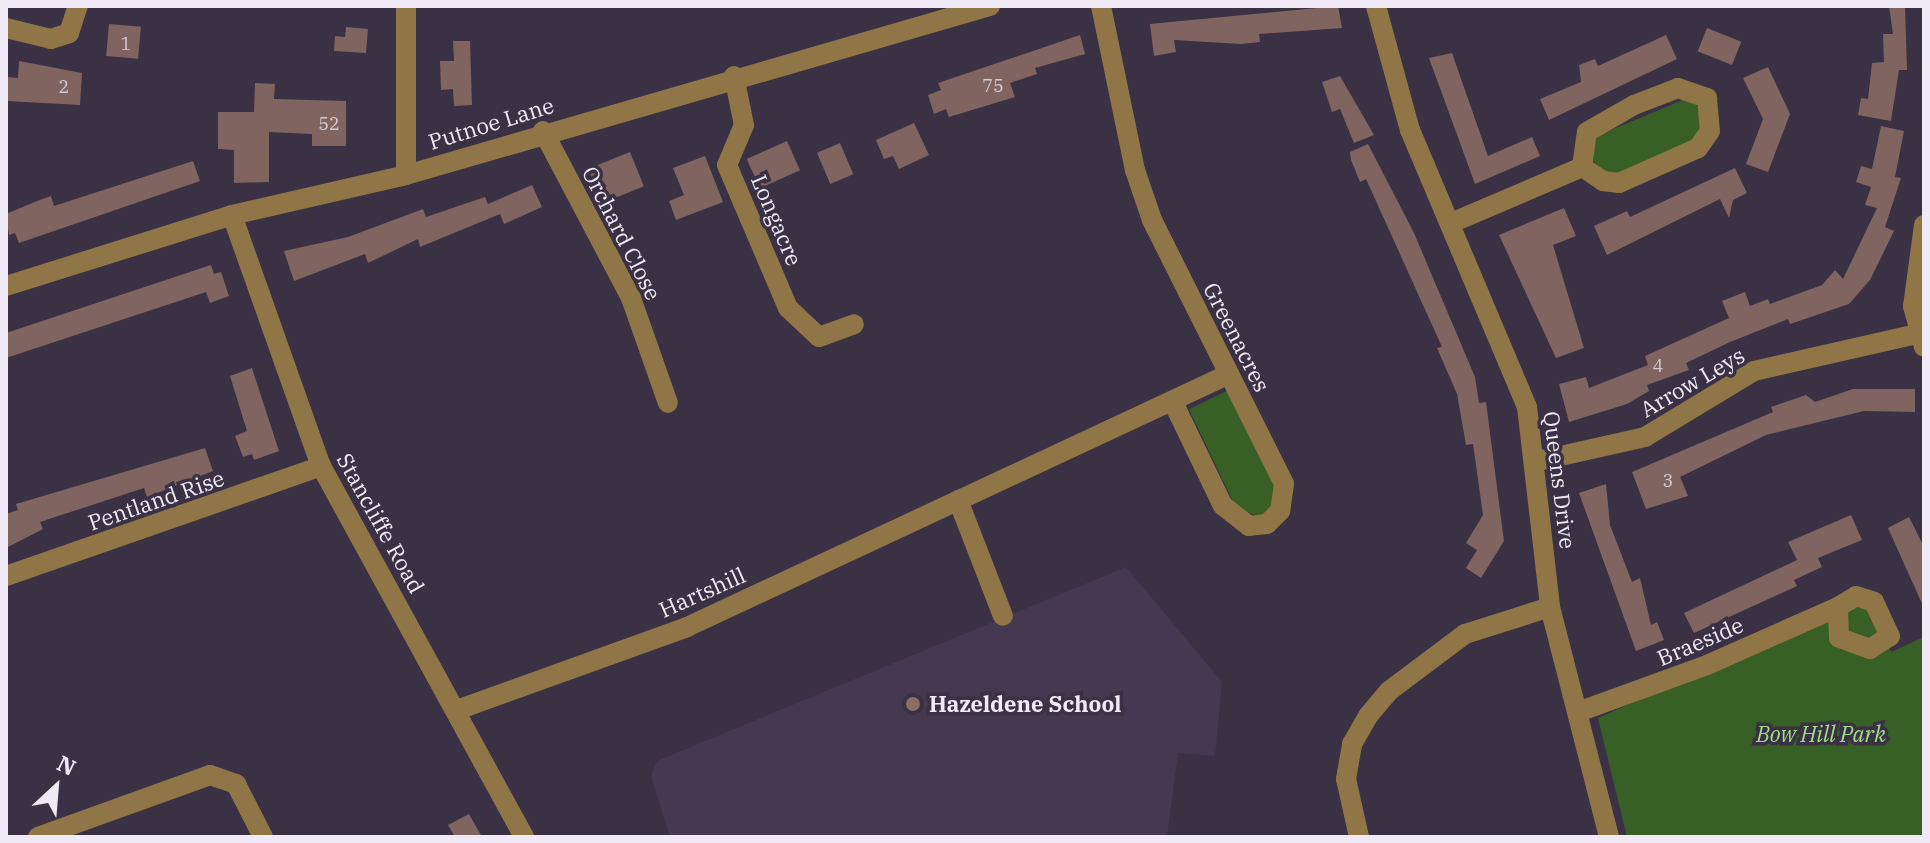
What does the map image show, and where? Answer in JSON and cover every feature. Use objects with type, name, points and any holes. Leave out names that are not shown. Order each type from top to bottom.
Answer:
[{"type":"street","points":[[6,28],[51,39],[69,33],[78,6]]},
{"type":"street","points":[[406,6],[406,175]]},
{"type":"street","name":"Putnoe Lane","points":[[6,286],[232,215],[406,175],[543,131],[990,6]]},
{"type":"street","name":"Greenacres","points":[[1101,6],[1135,170],[1152,220],[1284,484],[1280,511],[1267,524],[1249,526],[1223,506],[1174,404]]},
{"type":"street","name":"Queens Drive","points":[[1376,6],[1410,130],[1527,407],[1538,461],[1550,607],[1609,837]]},
{"type":"street","name":"Longacre","points":[[734,76],[744,125],[727,165],[788,308],[819,337],[854,324]]},
{"type":"street","points":[[1692,88],[1707,98],[1710,131],[1698,148],[1619,183],[1603,181],[1582,167],[1587,132],[1601,121],[1664,90],[1692,88]]},
{"type":"street","name":"Orchard Close","points":[[543,131],[631,298],[668,403]]},
{"type":"street","points":[[1451,223],[1582,167]]},
{"type":"street","name":"Stancliffe Road","points":[[232,215],[321,466],[524,837]]},
{"type":"street","points":[[1921,341],[1913,306],[1924,225]]},
{"type":"street","name":"Arrow Leys","points":[[1538,461],[1645,437],[1754,371],[1779,363],[1921,341]]},
{"type":"street","name":"Hartshill","points":[[457,710],[687,627],[958,500],[1174,404],[1229,374]]},
{"type":"street","name":"Pentland Rise","points":[[6,576],[321,466]]},
{"type":"street","points":[[958,500],[1003,616]]},
{"type":"street","points":[[1359,837],[1346,779],[1352,744],[1368,716],[1389,691],[1465,634],[1550,607]]},
{"type":"street","name":"Braeside","points":[[1578,712],[1707,665],[1838,607]]},
{"type":"street","points":[[38,837],[210,775],[236,784],[263,837]]},
{"type":"shaded area","points":[[1126,567],[1222,682],[1215,756],[1178,753],[1167,837],[670,837],[651,776],[657,761]]},
{"type":"green space","points":[[1685,99],[1698,106],[1704,123],[1691,142],[1621,174],[1602,171],[1590,157],[1597,136]]},
{"type":"green space","points":[[1229,390],[1276,484],[1273,508],[1261,517],[1236,508],[1189,409]]},
{"type":"green space","name":"Bow Hill Park","points":[[1855,604],[1869,606],[1891,652],[1924,637],[1924,837],[1627,837],[1598,718]]},
{"type":"building","points":[[1338,6],[1342,28],[1259,34],[1260,42],[1241,44],[1174,40],[1176,52],[1154,56],[1150,24]]},
{"type":"building","points":[[1889,6],[1905,6],[1907,70],[1899,70],[1891,121],[1858,115],[1861,98],[1868,99],[1872,63],[1884,62],[1883,34],[1893,34]]},
{"type":"building","points":[[109,24],[141,27],[138,59],[106,56]]},
{"type":"building","points":[[346,27],[368,29],[366,53],[334,51],[335,36],[345,37]]},
{"type":"building","points":[[1707,28],[1741,42],[1732,65],[1698,51]]},
{"type":"building","points":[[1080,35],[1085,54],[1035,68],[1037,74],[1010,83],[1015,97],[949,117],[946,109],[934,114],[928,95],[941,90],[938,83]]},
{"type":"building","points":[[1666,35],[1677,59],[1549,120],[1540,99],[1581,82],[1579,65],[1595,59],[1598,66]]},
{"type":"building","points":[[453,41],[470,41],[472,105],[454,106],[453,89],[441,90],[440,61],[454,61]]},
{"type":"building","points":[[1452,53],[1488,156],[1532,137],[1540,156],[1475,184],[1429,58]]},
{"type":"building","points":[[19,61],[82,73],[80,105],[6,101],[8,77],[18,78]]},
{"type":"building","points":[[1768,67],[1790,114],[1768,172],[1746,164],[1763,119],[1743,78]]},
{"type":"building","points":[[1340,76],[1374,135],[1354,143],[1340,109],[1332,112],[1322,82]]},
{"type":"building","points":[[255,83],[275,84],[274,99],[346,101],[346,146],[312,146],[312,134],[269,132],[269,182],[234,183],[234,150],[218,149],[218,112],[254,112]]},
{"type":"building","points":[[914,123],[929,155],[899,169],[893,156],[884,159],[876,140]]},
{"type":"building","points":[[1881,126],[1904,131],[1895,177],[1901,178],[1885,227],[1894,231],[1870,280],[1849,304],[1790,324],[1788,319],[1730,342],[1686,363],[1689,370],[1647,385],[1649,391],[1627,404],[1569,422],[1559,384],[1586,377],[1589,388],[1648,365],[1645,356],[1729,318],[1722,301],[1745,292],[1750,306],[1768,299],[1770,304],[1822,285],[1835,270],[1843,279],[1877,208],[1865,205],[1871,187],[1856,182],[1861,166],[1872,169]]},
{"type":"building","points":[[787,141],[800,170],[760,188],[747,159]]},
{"type":"building","points":[[840,143],[853,174],[830,184],[817,153]]},
{"type":"building","points":[[1368,144],[1414,233],[1475,377],[1479,403],[1486,402],[1504,541],[1481,578],[1466,568],[1477,550],[1466,543],[1483,515],[1473,444],[1466,445],[1457,394],[1437,348],[1442,347],[1366,179],[1360,182],[1351,160],[1350,152]]},
{"type":"building","points":[[630,152],[644,186],[602,203],[588,169]]},
{"type":"building","points":[[705,156],[723,202],[676,220],[669,201],[684,195],[673,168]]},
{"type":"building","points":[[193,161],[200,181],[19,243],[15,233],[9,235],[6,214],[37,201],[51,196],[54,206]]},
{"type":"building","points":[[1735,168],[1747,193],[1733,200],[1729,218],[1720,199],[1607,255],[1594,226],[1627,211],[1630,217]]},
{"type":"building","points":[[532,185],[542,207],[504,224],[500,214],[420,247],[418,239],[368,263],[365,254],[294,281],[284,251],[348,237],[423,209],[426,217],[485,197],[488,204]]},
{"type":"building","points":[[1564,208],[1576,236],[1553,245],[1584,348],[1556,358],[1499,235]]},
{"type":"building","points":[[211,265],[214,274],[221,272],[229,296],[210,303],[206,292],[6,358],[6,333]]},
{"type":"building","points":[[252,368],[279,451],[254,460],[252,454],[243,457],[235,436],[247,431],[230,376]]},
{"type":"building","points":[[1853,389],[1915,389],[1915,412],[1864,411],[1766,435],[1680,477],[1688,496],[1646,509],[1632,472],[1773,412],[1771,407],[1806,395],[1815,402]]},
{"type":"building","points":[[205,448],[213,471],[147,497],[144,488],[40,522],[43,529],[6,548],[6,514],[18,510],[16,504]]},
{"type":"building","points":[[1606,484],[1610,525],[1632,582],[1640,578],[1651,625],[1657,622],[1664,640],[1636,651],[1579,493]]},
{"type":"building","points":[[1851,515],[1862,540],[1818,558],[1822,567],[1794,580],[1797,586],[1694,633],[1684,613],[1797,560],[1788,542]]},
{"type":"building","points":[[1909,517],[1924,547],[1924,608],[1888,528]]},
{"type":"building","points":[[469,814],[482,837],[455,837],[448,825]]},
{"type":"place","name":"Hazeldene School","points":[[913,704]]}]
